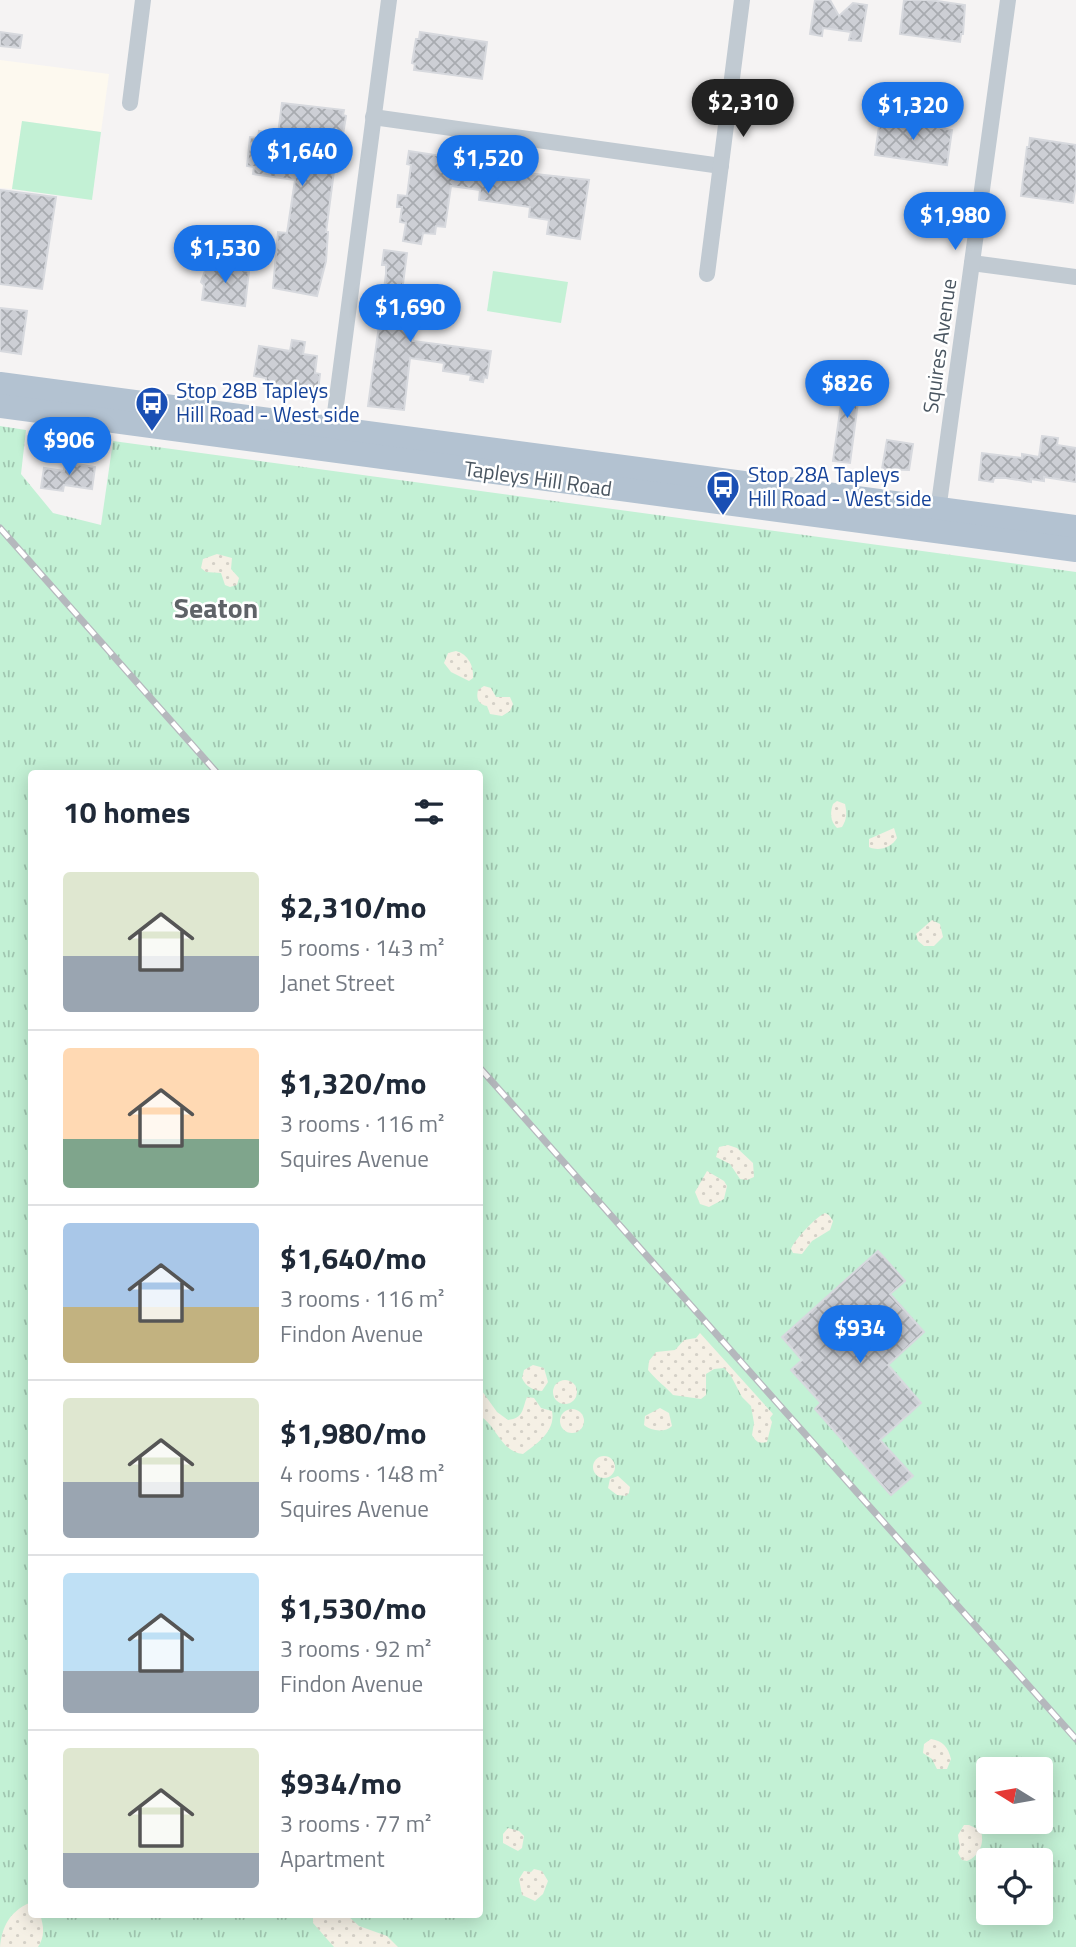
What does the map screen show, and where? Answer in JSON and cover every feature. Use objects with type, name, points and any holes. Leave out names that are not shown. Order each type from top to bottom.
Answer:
[{"type":"main road","name":"Tapleys Hill Road","points":[[0,384],[333,428],[937,520],[1076,550]]},
{"type":"main road","name":"Tapleys Hill Road","points":[[0,406],[803,515],[1076,527]]},
{"type":"street","points":[[130,103],[144,0]]},
{"type":"street","points":[[333,428],[389,0]]},
{"type":"street","points":[[707,274],[742,0]]},
{"type":"street","name":"Squires Avenue","points":[[937,520],[1008,0]]},
{"type":"street","points":[[373,117],[721,166]]},
{"type":"street","points":[[972,263],[1076,277]]},
{"type":"shaded area","points":[[0,60],[109,74],[101,132],[22,121],[12,189],[0,188]]},
{"type":"green space","points":[[22,121],[101,132],[92,200],[12,189]]},
{"type":"green space","points":[[493,271],[568,282],[561,323],[487,311]]},
{"type":"green space","points":[[0,426],[26,430],[21,474],[53,513],[101,525],[113,441],[1076,572],[1076,1947],[0,1947]]},
{"type":"sand","points":[[217,554],[232,558],[231,569],[239,578],[237,585],[225,585],[221,573],[206,572],[201,568],[203,559]]},
{"type":"sand","points":[[456,651],[464,655],[471,665],[473,678],[469,681],[451,672],[444,663],[448,653]]},
{"type":"sand","points":[[484,686],[491,688],[496,697],[510,697],[513,704],[510,711],[502,716],[490,714],[487,706],[478,698],[478,690]]},
{"type":"sand","points":[[837,801],[845,804],[846,813],[842,827],[837,828],[831,813],[833,804]]},
{"type":"sand","points":[[894,828],[897,838],[892,844],[881,849],[869,847],[869,839]]},
{"type":"sand","points":[[932,920],[940,924],[943,937],[934,946],[924,946],[918,941],[916,934]]},
{"type":"sand","points":[[728,1145],[737,1148],[753,1163],[754,1177],[740,1179],[730,1164],[716,1157],[719,1147]]},
{"type":"sand","points":[[707,1171],[724,1181],[727,1186],[724,1199],[709,1207],[700,1204],[695,1192]]},
{"type":"sand","points":[[825,1213],[833,1221],[830,1230],[812,1241],[802,1254],[793,1253],[791,1249],[796,1240]]},
{"type":"sand","points":[[700,1333],[773,1414],[767,1442],[758,1442],[752,1435],[754,1423],[751,1406],[742,1397],[724,1368],[714,1369],[706,1374],[706,1395],[701,1399],[673,1395],[648,1370],[649,1361],[656,1352],[675,1350],[684,1340],[696,1338]]},
{"type":"sand","points":[[533,1365],[544,1368],[548,1382],[542,1391],[530,1388],[522,1378],[524,1370]]},
{"type":"sand","points":[[565,1380],[574,1383],[577,1392],[574,1401],[565,1404],[556,1401],[553,1392],[556,1383]]},
{"type":"sand","points":[[483,1392],[497,1412],[508,1420],[520,1415],[527,1397],[534,1398],[541,1408],[552,1411],[548,1431],[523,1454],[509,1448],[483,1418]]},
{"type":"sand","points":[[660,1408],[669,1413],[672,1426],[666,1430],[658,1430],[644,1425],[645,1416]]},
{"type":"sand","points":[[572,1409],[581,1412],[584,1421],[581,1430],[572,1433],[563,1430],[560,1421],[563,1412]]},
{"type":"sand","points":[[604,1456],[612,1459],[615,1467],[612,1475],[604,1478],[596,1475],[593,1467],[596,1459]]},
{"type":"sand","points":[[618,1476],[630,1487],[626,1496],[617,1495],[608,1488],[610,1479]]},
{"type":"sand","points":[[931,1739],[942,1743],[948,1751],[951,1759],[947,1769],[937,1769],[932,1759],[923,1753],[924,1744]]},
{"type":"sand","points":[[964,1825],[976,1828],[976,1834],[982,1834],[980,1848],[976,1848],[976,1854],[967,1861],[962,1860],[958,1853],[958,1835]]},
{"type":"sand","points":[[508,1828],[519,1831],[524,1836],[522,1848],[518,1851],[503,1843],[503,1834]]},
{"type":"sand","points":[[534,1869],[542,1871],[548,1881],[543,1894],[535,1901],[522,1895],[519,1879],[524,1871],[531,1872]]},
{"type":"sand","points":[[28,1904],[28,1918],[41,1918],[43,1935],[38,1947],[0,1947],[8,1921]]},
{"type":"sand","points":[[313,1918],[350,1918],[359,1926],[387,1936],[398,1947],[334,1947],[313,1923]]},
{"type":"building","points":[[815,0],[830,0],[839,16],[853,3],[867,5],[861,41],[849,40],[851,32],[823,28],[822,36],[810,34]]},
{"type":"building","points":[[904,0],[930,0],[965,5],[960,42],[900,34]]},
{"type":"building","points":[[0,32],[22,35],[20,48],[0,46]]},
{"type":"building","points":[[420,32],[487,42],[482,79],[414,70],[415,64],[412,63],[416,39],[419,39]]},
{"type":"building","points":[[282,103],[344,110],[343,115],[346,116],[337,172],[334,171],[326,232],[326,261],[317,296],[273,288],[278,232],[287,233],[295,180],[253,174],[254,167],[247,166],[250,137],[258,138],[259,131],[278,134]]},
{"type":"building","points":[[880,119],[952,130],[947,165],[875,155]]},
{"type":"building","points":[[1030,138],[1076,145],[1073,203],[1021,196]]},
{"type":"building","points":[[409,151],[468,160],[468,163],[480,165],[480,168],[589,180],[580,239],[547,234],[549,220],[529,217],[530,207],[479,200],[480,190],[451,186],[445,227],[436,226],[435,234],[423,233],[421,244],[403,241],[406,223],[400,222],[402,207],[397,207],[398,195],[407,196],[411,165],[407,164]]},
{"type":"building","points":[[0,190],[56,197],[42,289],[0,284]]},
{"type":"building","points":[[384,250],[407,253],[401,299],[418,301],[413,341],[491,351],[487,378],[484,377],[483,382],[470,380],[471,375],[443,371],[444,363],[410,358],[404,410],[368,406],[386,274],[386,265],[382,265]]},
{"type":"building","points":[[232,262],[235,269],[249,271],[245,306],[202,300],[204,285],[201,282],[207,265],[227,268]]},
{"type":"building","points":[[0,308],[27,311],[21,354],[0,351]]},
{"type":"building","points":[[292,340],[305,342],[303,354],[317,356],[315,373],[320,374],[318,391],[266,383],[266,378],[254,376],[259,346],[290,351]]},
{"type":"building","points":[[845,376],[861,379],[850,463],[833,461]]},
{"type":"building","points":[[1042,436],[1058,438],[1057,445],[1076,448],[1076,482],[1044,477],[1044,481],[1031,479],[1031,482],[1006,478],[994,478],[993,482],[979,480],[982,453],[1022,458],[1022,454],[1039,457]]},
{"type":"building","points":[[887,440],[913,444],[909,470],[882,469]]},
{"type":"building","points":[[65,462],[95,467],[92,489],[64,485],[63,491],[41,488],[44,468],[64,471]]},
{"type":"building","points":[[878,1251],[905,1281],[890,1294],[924,1332],[888,1365],[921,1403],[880,1440],[913,1476],[891,1495],[815,1409],[821,1403],[791,1370],[802,1360],[782,1337]]},
{"type":"railway","points":[[0,528],[214,770]]},
{"type":"railway","points":[[483,1071],[1076,1739]]},
{"type":"place","name":"Stop 28B Tapleys Hill Road - West side","points":[[152,433]]},
{"type":"place","name":"Stop 28A Tapleys Hill Road - West side","points":[[723,517]]},
{"type":"district","name":"Seaton","points":[[216,608]]}]
